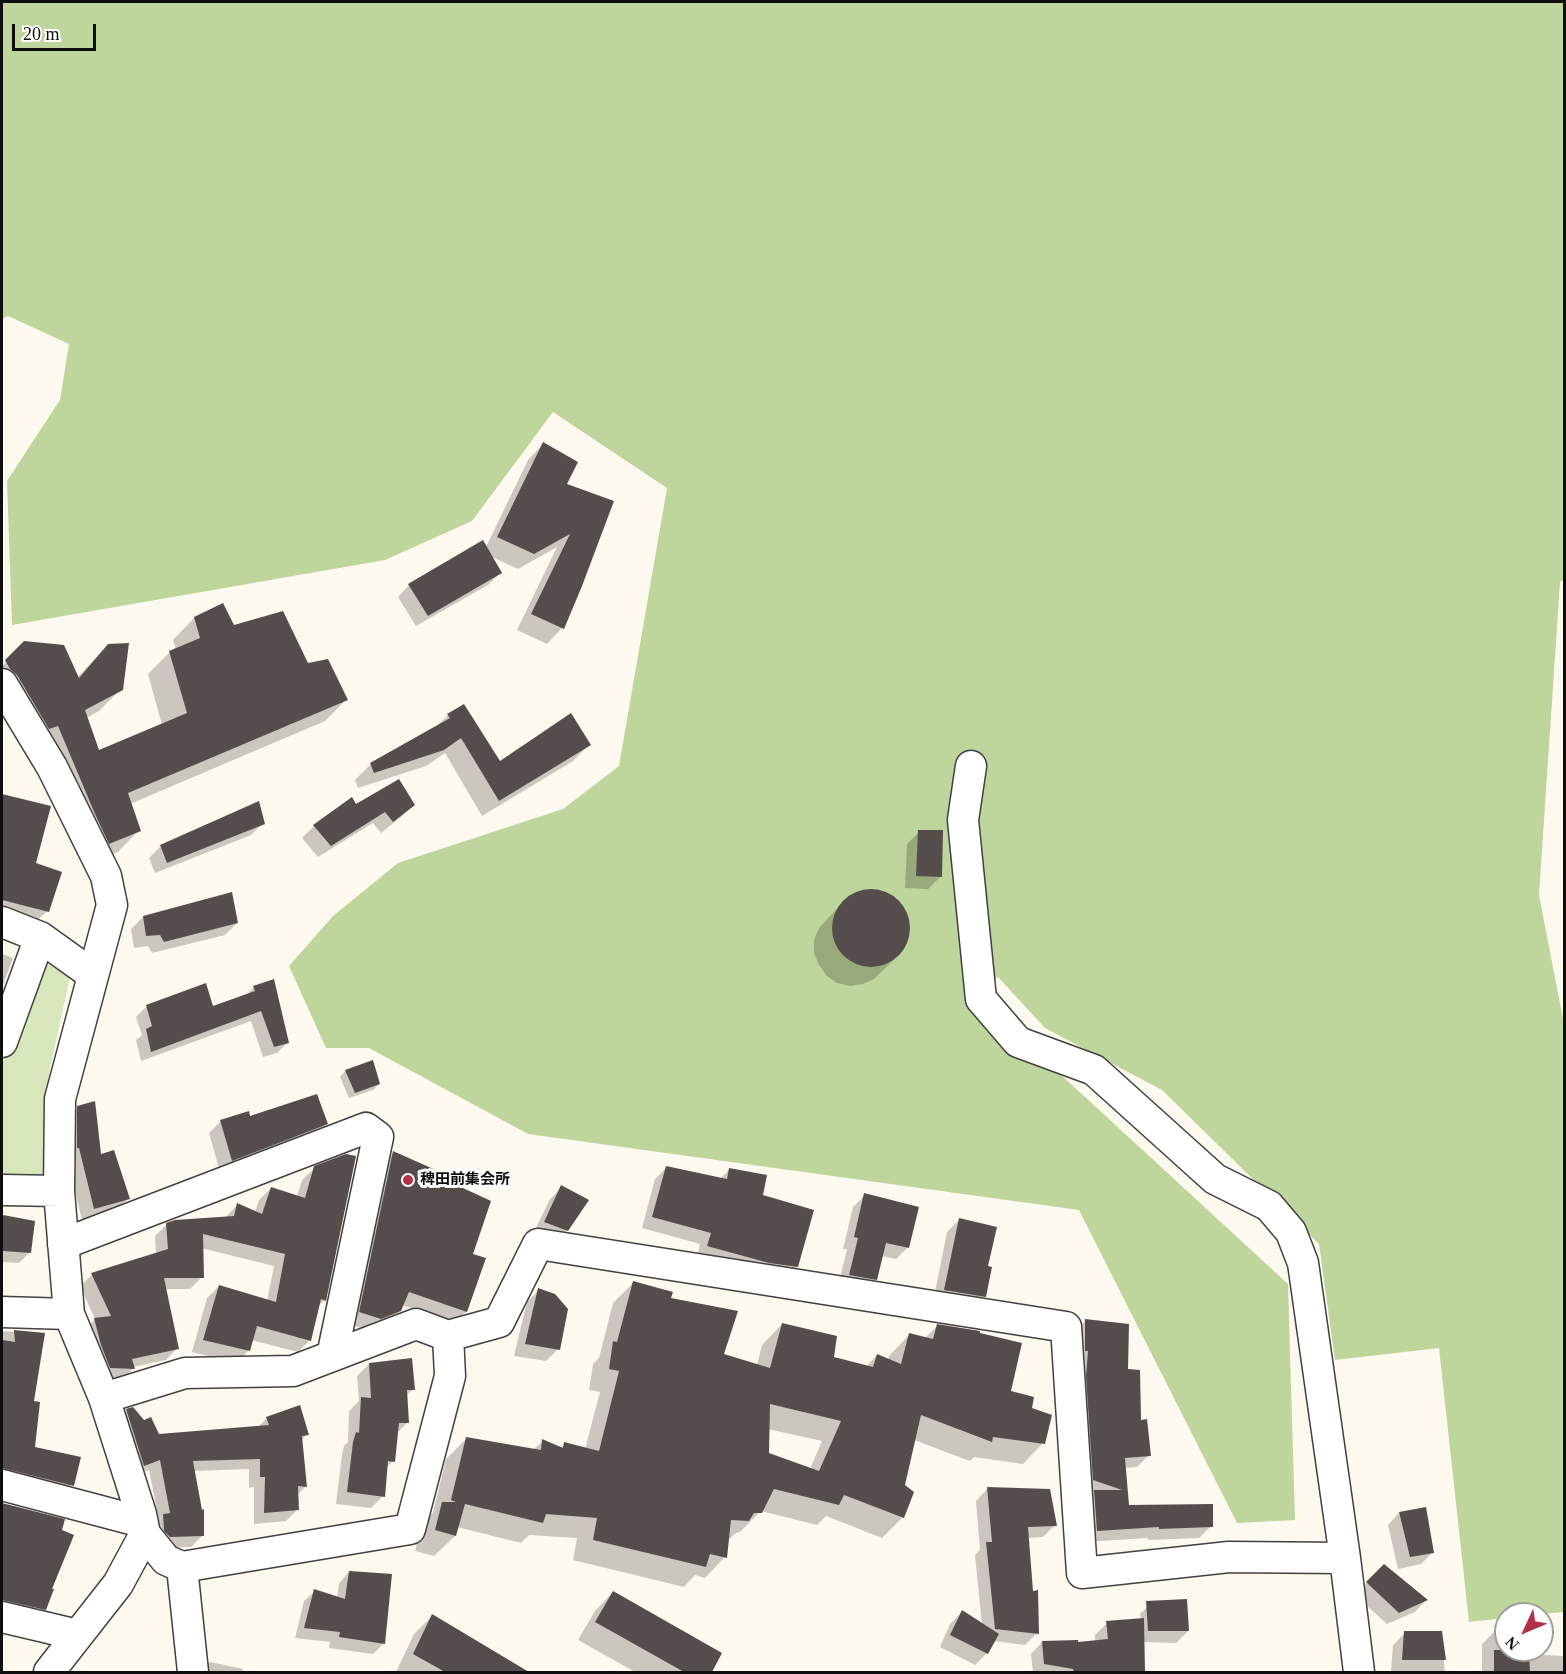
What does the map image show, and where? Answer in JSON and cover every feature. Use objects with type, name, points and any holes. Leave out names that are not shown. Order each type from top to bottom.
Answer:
[{"type":"street","points":[[2,684],[52,767],[106,876],[112,904],[60,1099],[59,1191],[69,1314],[104,1398],[143,1528],[166,1560],[182,1567],[410,1529],[450,1376],[448,1336]]},
{"type":"street","points":[[971,766],[963,820],[981,999],[1018,1042],[1094,1070],[1215,1179],[1269,1206],[1291,1232],[1303,1263],[1359,1672]]},
{"type":"street","points":[[2,922],[40,937],[93,975]]},
{"type":"street","points":[[2,1042],[40,937]]},
{"type":"street","points":[[63,1244],[366,1128],[378,1137],[332,1356]]},
{"type":"street","points":[[2,1190],[59,1191]]},
{"type":"street","points":[[104,1398],[185,1373],[293,1371],[416,1324],[448,1336],[499,1322],[538,1244],[1066,1327],[1082,1573],[1228,1557],[1345,1558]]},
{"type":"street","points":[[2,1312],[69,1314]]},
{"type":"street","points":[[2,1485],[143,1528]]},
{"type":"street","points":[[49,1672],[118,1584],[143,1528]]},
{"type":"street","points":[[182,1567],[192,1672]]},
{"type":"street","points":[[2,1617],[78,1635]]},
{"type":"green space","points":[[2,2],[1564,2],[1564,579],[1560,582],[1539,895],[1564,1024],[1564,1612],[1554,1613],[1554,1602],[1494,1602],[1494,1619],[1469,1622],[1439,1348],[1335,1360],[1319,1244],[1162,1090],[1045,1028],[998,977],[965,993],[1000,1046],[1058,1072],[1288,1284],[1295,1520],[1237,1523],[1079,1210],[528,1134],[369,1048],[326,1048],[289,966],[333,916],[398,863],[563,809],[619,766],[667,488],[553,412],[472,521],[385,560],[12,625],[7,481],[60,400],[69,344],[8,316],[2,319]]},
{"type":"green space","points":[[39,959],[70,977],[49,1073],[46,1114],[52,1165],[41,1179],[2,1179],[2,1065]]},
{"type":"building","points":[[543,442],[578,462],[567,484],[614,501],[564,629],[531,614],[570,534],[534,554],[497,537]]},
{"type":"building","points":[[483,540],[502,573],[428,616],[408,584]]},
{"type":"building","points":[[223,603],[234,625],[283,611],[308,663],[328,659],[348,700],[128,793],[141,831],[109,844],[58,726],[49,729],[17,675],[5,660],[24,641],[64,645],[79,678],[108,644],[129,643],[123,690],[85,710],[99,750],[187,713],[169,651],[200,638],[194,617]]},
{"type":"building","points":[[464,704],[500,761],[571,713],[591,745],[499,801],[461,738],[444,750],[374,773],[370,763],[450,718],[447,714]]},
{"type":"building","points":[[399,779],[415,805],[393,822],[385,812],[331,846],[313,825],[352,797],[356,804]]},
{"type":"building","points":[[2,794],[51,806],[36,863],[62,872],[49,912],[2,900]]},
{"type":"building","points":[[259,801],[265,824],[167,863],[160,845]]},
{"type":"building","points":[[918,830],[943,830],[942,877],[916,876]]},
{"type":"building","points":[[863,889],[879,889],[893,895],[904,906],[910,920],[910,936],[904,950],[893,961],[879,967],[863,967],[849,961],[838,950],[832,936],[832,920],[838,906],[849,895]]},
{"type":"building","points":[[232,892],[238,923],[164,942],[160,935],[146,936],[143,916]]},
{"type":"building","points":[[274,979],[289,1043],[274,1047],[261,1011],[151,1052],[146,1029],[152,1026],[146,1005],[206,983],[213,1006],[255,991],[253,986]]},
{"type":"building","points":[[373,1060],[380,1084],[355,1093],[345,1070]]},
{"type":"building","points":[[317,1094],[328,1124],[232,1161],[220,1120],[249,1111],[250,1116]]},
{"type":"building","points":[[95,1101],[101,1154],[114,1150],[130,1199],[94,1209],[79,1148],[77,1148],[77,1106]]},
{"type":"building","points":[[393,1151],[438,1171],[437,1176],[491,1201],[473,1254],[486,1258],[467,1312],[409,1292],[401,1311],[381,1319],[359,1312]]},
{"type":"building","points":[[346,1154],[356,1156],[326,1301],[321,1299],[311,1341],[257,1326],[250,1351],[203,1340],[219,1285],[276,1302],[285,1254],[203,1234],[204,1278],[164,1278],[179,1349],[132,1359],[135,1369],[110,1368],[94,1318],[111,1316],[91,1273],[168,1249],[166,1223],[175,1220],[234,1216],[237,1203],[262,1214],[271,1187],[305,1198],[314,1166]]},
{"type":"building","points":[[666,1166],[727,1179],[729,1168],[767,1175],[763,1195],[814,1210],[798,1267],[769,1263],[707,1246],[711,1233],[652,1217]]},
{"type":"building","points":[[561,1185],[589,1200],[568,1231],[544,1222]]},
{"type":"building","points":[[864,1193],[919,1207],[909,1248],[886,1243],[877,1280],[849,1275],[858,1238],[854,1237]]},
{"type":"building","points":[[3,1215],[35,1221],[31,1253],[3,1251]]},
{"type":"building","points":[[959,1218],[997,1227],[988,1266],[992,1267],[986,1297],[944,1290]]},
{"type":"building","points":[[633,1281],[673,1292],[671,1298],[738,1311],[724,1354],[770,1368],[782,1323],[837,1336],[834,1357],[873,1367],[877,1354],[901,1364],[909,1333],[933,1339],[937,1324],[980,1331],[980,1333],[1022,1343],[1011,1391],[1034,1397],[1032,1408],[1052,1415],[1045,1444],[993,1437],[992,1442],[921,1415],[905,1485],[914,1492],[904,1518],[844,1495],[839,1505],[774,1489],[762,1513],[754,1513],[749,1521],[731,1520],[727,1558],[710,1554],[706,1567],[593,1540],[597,1518],[546,1514],[543,1523],[465,1504],[456,1536],[435,1530],[442,1502],[456,1502],[451,1500],[466,1437],[541,1450],[542,1439],[563,1448],[564,1442],[599,1451],[619,1371],[609,1369],[613,1341],[617,1342]],"holes":[[[770,1404],[841,1421],[819,1471],[769,1453]]]},
{"type":"building","points":[[538,1288],[555,1294],[568,1309],[560,1350],[525,1344]]},
{"type":"building","points":[[1085,1319],[1129,1324],[1128,1369],[1140,1370],[1141,1420],[1147,1419],[1151,1456],[1125,1458],[1129,1505],[1213,1504],[1213,1527],[1159,1529],[1159,1527],[1097,1531],[1094,1490],[1122,1490],[1093,1480],[1086,1376],[1088,1351],[1085,1351]]},
{"type":"building","points":[[14,1330],[45,1333],[34,1401],[40,1402],[35,1447],[81,1457],[74,1486],[2,1468],[2,1340],[15,1342]]},
{"type":"building","points":[[412,1358],[415,1390],[407,1390],[409,1423],[399,1423],[395,1462],[388,1461],[385,1497],[347,1492],[353,1442],[356,1432],[359,1433],[361,1397],[371,1398],[369,1363]]},
{"type":"building","points":[[300,1405],[309,1435],[302,1436],[307,1487],[298,1486],[299,1510],[264,1513],[265,1477],[260,1477],[260,1459],[193,1461],[202,1510],[204,1509],[204,1536],[170,1537],[164,1531],[163,1514],[170,1513],[160,1460],[144,1466],[126,1409],[133,1407],[144,1420],[151,1417],[159,1434],[269,1425],[266,1417]]},
{"type":"building","points":[[987,1487],[1050,1489],[1057,1526],[1028,1527],[1033,1591],[1038,1590],[1039,1634],[995,1629],[986,1542],[992,1542]]},
{"type":"building","points":[[2,1503],[65,1519],[62,1530],[74,1535],[46,1610],[2,1600]]},
{"type":"building","points":[[1426,1507],[1434,1553],[1410,1557],[1399,1512]]},
{"type":"building","points":[[1384,1564],[1428,1600],[1399,1613],[1366,1582]]},
{"type":"building","points":[[349,1571],[392,1574],[385,1644],[339,1637],[340,1632],[304,1628],[314,1589],[345,1599]]},
{"type":"building","points":[[613,1591],[722,1653],[712,1672],[684,1672],[595,1622]]},
{"type":"building","points":[[1187,1599],[1189,1631],[1148,1631],[1146,1601]]},
{"type":"building","points":[[962,1610],[999,1634],[988,1654],[950,1635]]},
{"type":"building","points":[[432,1614],[529,1672],[445,1672],[413,1654]]},
{"type":"building","points":[[1144,1618],[1145,1672],[1074,1672],[1073,1669],[1044,1664],[1042,1641],[1078,1640],[1078,1642],[1108,1639],[1106,1621]]},
{"type":"building","points":[[1404,1631],[1442,1631],[1446,1660],[1402,1660]]},
{"type":"building","points":[[1494,1662],[1530,1662],[1530,1672],[1494,1672]]},
{"type":"place","name":"稗田前集会所","points":[[408,1180]]}]
